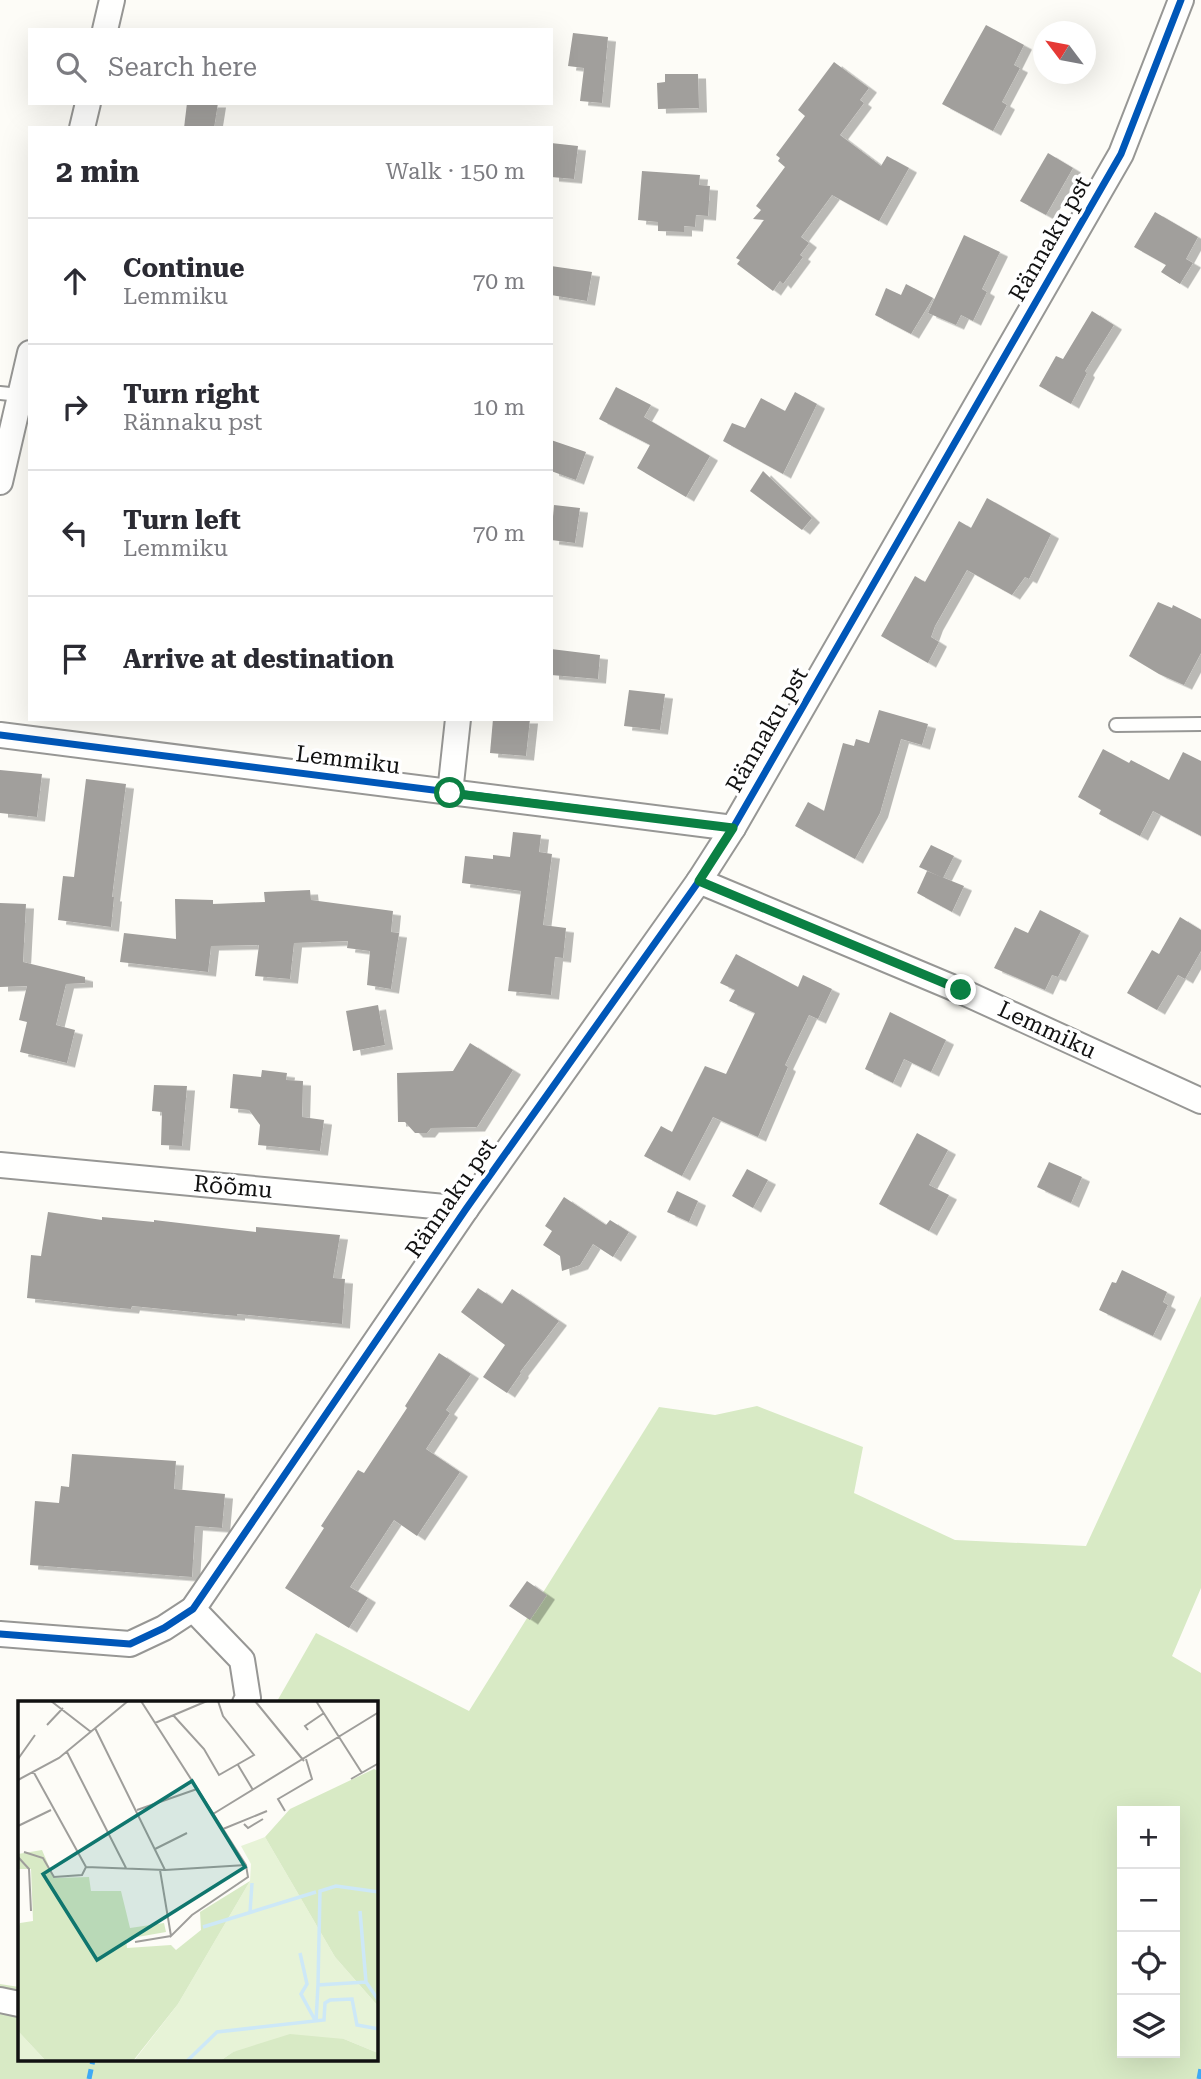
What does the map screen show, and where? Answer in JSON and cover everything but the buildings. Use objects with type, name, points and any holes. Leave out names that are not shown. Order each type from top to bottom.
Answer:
[{"type":"street","points":[[105,28],[112,0]]},
{"type":"street","name":"Rännaku pst","points":[[193,1609],[466,1209],[699,881],[733,828],[1121,154],[1181,0]]},
{"type":"street","points":[[82,126],[88,105]]},
{"type":"street","points":[[0,482],[10,394],[28,357]]},
{"type":"street","points":[[450,793],[458,721]]},
{"type":"street","name":"Lemmiku","points":[[0,735],[733,828]]},
{"type":"street","name":"Lemmiku","points":[[699,881],[961,990],[1201,1101]]},
{"type":"street","name":"Rõõmu","points":[[0,1164],[466,1209]]},
{"type":"street","points":[[0,1634],[130,1644],[164,1629],[193,1609],[242,1660],[246,1701]]},
{"type":"street","points":[[0,2000],[18,2004]]},
{"type":"lane","points":[[1116,725],[1201,724]]},
{"type":"green space","points":[[1201,1296],[1201,1588],[1172,1656],[1201,1673],[1201,2079],[0,2079],[0,1984],[18,1987],[18,2062],[378,2062],[378,1701],[277,1701],[316,1633],[469,1711],[659,1407],[715,1415],[757,1406],[863,1447],[854,1493],[955,1540],[1086,1546]]},
{"type":"marked path","points":[[89,2079],[93,2062]]},
{"type":"marked path","points":[[1199,2079],[1201,2068]]},
{"type":"cycle path","points":[[0,1634],[130,1644],[164,1628],[193,1609],[466,1209],[699,881],[733,828],[1121,154],[1181,0]]},
{"type":"cycle path","points":[[0,735],[733,828]]},
{"type":"route","points":[[450,793],[733,828],[699,881],[961,990]]}]
